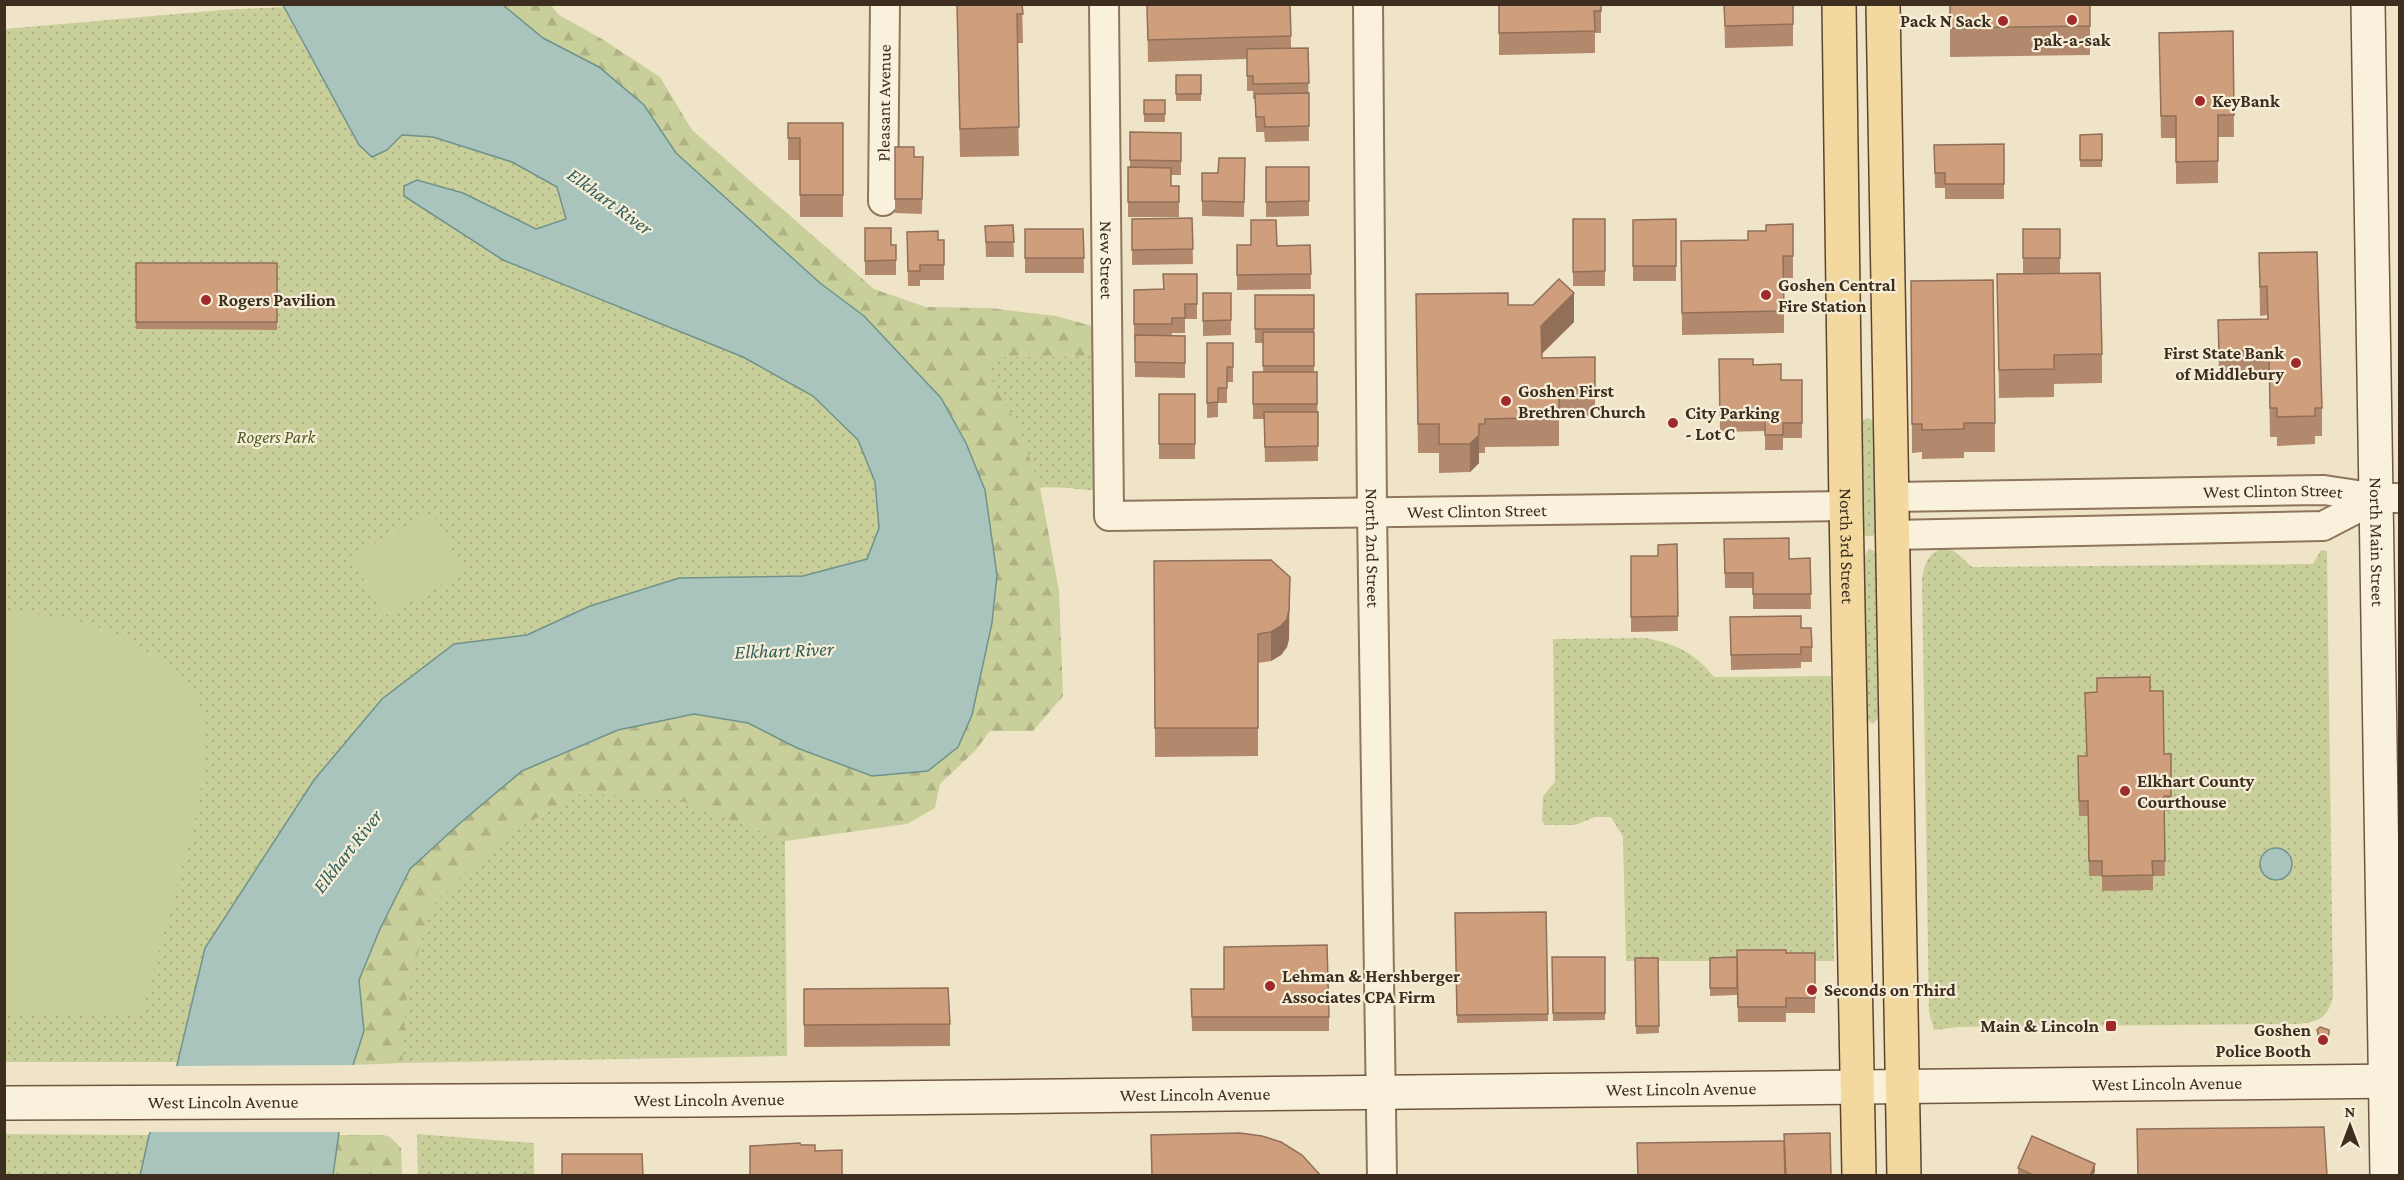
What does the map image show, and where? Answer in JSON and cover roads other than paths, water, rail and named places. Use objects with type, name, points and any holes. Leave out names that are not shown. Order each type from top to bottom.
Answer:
[{"type":"main road","name":"North 3rd Street","points":[[1839,4],[1858,1176]]},
{"type":"main road","points":[[1883,4],[1904,1176]]},
{"type":"street","name":"Pleasant Avenue","points":[[883,201],[885,4]]},
{"type":"street","name":"New Street","points":[[1104,4],[1109,516]]},
{"type":"street","name":"North 2nd Street","points":[[1368,4],[1372,512],[1382,1176]]},
{"type":"street","name":"North Main Street","points":[[2368,4],[2388,498],[2392,1081],[2387,1176]]},
{"type":"street","name":"West Clinton Street","points":[[1892,497],[2324,490],[2388,498]]},
{"type":"street","name":"West Clinton Street","points":[[1892,535],[2323,526],[2388,498]]},
{"type":"street","name":"West Clinton Street","points":[[1109,516],[1846,506]]},
{"type":"street","name":"West Lincoln Avenue","points":[[4,1102],[684,1100],[2392,1081]]},
{"type":"water","name":"Elkhart River","points":[[283,5],[503,5],[543,38],[599,67],[644,105],[676,153],[820,283],[864,316],[941,398],[966,443],[985,490],[997,575],[992,623],[972,715],[958,747],[928,771],[872,776],[797,748],[748,723],[694,714],[618,730],[522,771],[410,869],[380,929],[359,980],[364,1031],[345,1090],[333,1175],[140,1176],[149,1135],[171,1090],[205,948],[314,780],[382,699],[454,644],[527,635],[590,606],[679,578],[803,576],[867,559],[879,528],[875,482],[858,440],[813,396],[743,357],[503,260],[404,196],[404,186],[417,180],[463,193],[536,229],[566,219],[557,187],[512,162],[433,137],[402,135],[387,150],[372,157],[359,145]]},
{"type":"water","points":[[2276,848],[2288,852],[2292,864],[2288,876],[2276,880],[2264,876],[2260,864],[2264,852]]},
{"type":"place","name":"pak-a-sak","points":[[2072,20]]},
{"type":"place","name":"Pack N Sack","points":[[2003,21]]},
{"type":"place","name":"KeyBank","points":[[2200,101]]},
{"type":"place","name":"Goshen Central Fire Station","points":[[1766,295]]},
{"type":"place","name":"Rogers Pavilion","points":[[206,300]]},
{"type":"place","name":"First State Bank of Middlebury","points":[[2296,363]]},
{"type":"place","name":"Goshen First Brethren Church","points":[[1506,401]]},
{"type":"place","name":"City Parking - Lot C","points":[[1673,423]]},
{"type":"place","name":"Elkhart County Courthouse","points":[[2125,791]]},
{"type":"place","name":"Lehman & Hershberger Associates CPA Firm","points":[[1270,986]]},
{"type":"place","name":"Seconds on Third","points":[[1812,990]]},
{"type":"place","name":"Main & Lincoln","points":[[2111,1026]]},
{"type":"place","name":"Goshen Police Booth","points":[[2323,1040]]},
{"type":"park label","name":"Rogers Park","points":[[276,437]]}]
